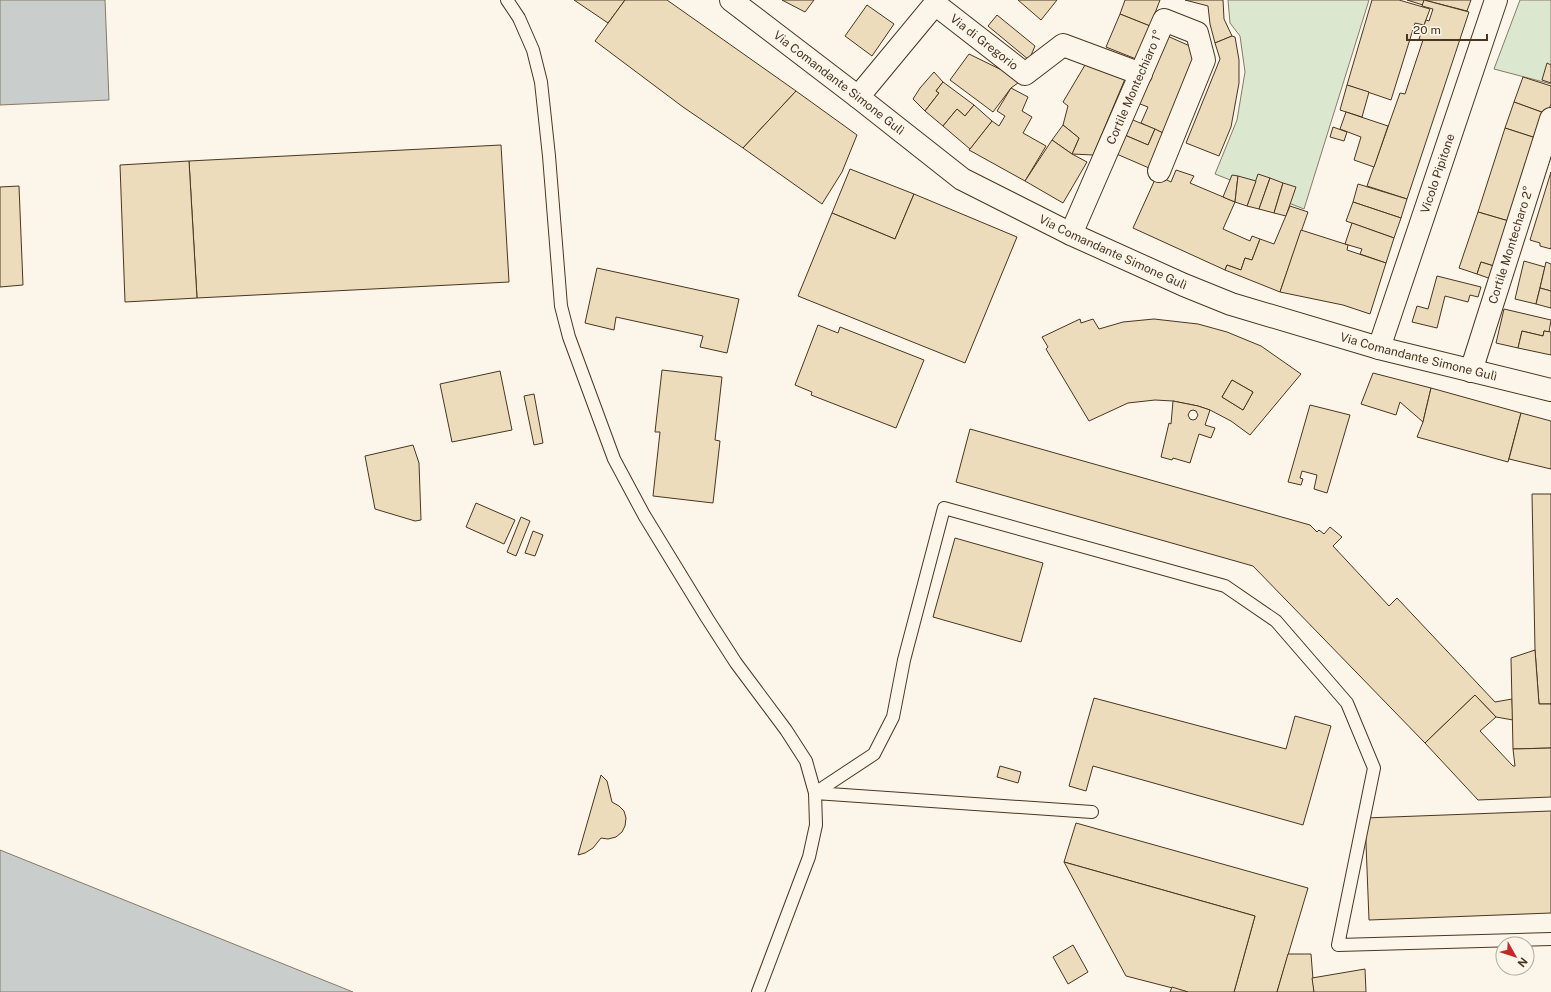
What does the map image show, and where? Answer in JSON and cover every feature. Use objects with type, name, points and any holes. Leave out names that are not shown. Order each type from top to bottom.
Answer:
[{"type":"street","name":"Via Comandante Simone Gulì","points":[[731,0],[962,179],[1071,234],[1184,285],[1232,304],[1379,348],[1551,390]]},
{"type":"street","name":"Vicolo Pipitone","points":[[1379,348],[1496,0]]},
{"type":"street","name":"Via di Gregorio","points":[[858,97],[932,2],[1025,74],[1062,45],[1141,74]]},
{"type":"street","name":"Cortile Montechiaro 1°","points":[[1071,234],[1164,20],[1197,33],[1204,60],[1159,171]]},
{"type":"street","name":"Cortile Montecharo 2°","points":[[1471,371],[1551,119]]},
{"type":"lane","points":[[507,0],[518,18],[533,50],[541,82],[549,156],[561,306],[569,338],[614,459],[644,515],[707,618],[736,663],[778,718],[806,761],[815,794],[816,825],[809,857],[758,992]]},
{"type":"lane","points":[[815,794],[874,754],[893,717],[904,660],[944,508],[1225,586],[1276,621],[1347,703],[1374,768],[1338,945],[1551,939]]},
{"type":"lane","points":[[815,794],[1092,812]]},
{"type":"green space","points":[[1228,0],[1369,0],[1304,209],[1215,174],[1237,120],[1245,72],[1240,36],[1230,23]]},
{"type":"green space","points":[[1520,0],[1551,0],[1551,84],[1494,69]]},
{"type":"shaded area","points":[[0,0],[105,0],[109,100],[0,105]]},
{"type":"shaded area","points":[[0,850],[353,992],[0,992]]},
{"type":"building","points":[[574,0],[625,0],[608,23]]},
{"type":"building","points":[[625,0],[667,0],[796,91],[743,148],[683,107],[595,41]]},
{"type":"building","points":[[782,0],[814,0],[805,12]]},
{"type":"building","points":[[1018,0],[1057,0],[1041,20]]},
{"type":"building","points":[[1125,0],[1160,0],[1150,26],[1120,14]]},
{"type":"building","points":[[1185,0],[1223,0],[1224,19],[1232,36],[1215,43],[1210,24],[1208,6]]},
{"type":"building","points":[[1372,0],[1399,0],[1430,9],[1424,25],[1415,23],[1391,100],[1347,85]]},
{"type":"building","points":[[1407,0],[1424,0],[1423,5]]},
{"type":"building","points":[[1424,0],[1471,0],[1467,11]]},
{"type":"building","points":[[1424,0],[1469,12],[1407,199],[1367,186],[1400,93],[1405,94],[1423,40],[1419,39],[1426,20],[1429,21],[1433,9],[1422,6]]},
{"type":"building","points":[[867,5],[894,24],[872,56],[845,36]]},
{"type":"building","points":[[1120,14],[1150,26],[1136,59],[1106,47]]},
{"type":"building","points":[[997,15],[1035,46],[1029,60],[988,26]]},
{"type":"building","points":[[1165,35],[1199,50],[1163,133],[1141,123],[1148,107],[1135,102]]},
{"type":"building","points":[[1232,36],[1235,37],[1239,60],[1239,83],[1231,127],[1219,156],[1186,143],[1220,59],[1215,43]]},
{"type":"building","points":[[969,54],[1022,80],[1011,88],[993,112],[950,80]]},
{"type":"building","points":[[1547,63],[1551,65],[1551,83],[1542,80]]},
{"type":"building","points":[[1085,65],[1125,79],[1093,155],[1072,154],[1079,138],[1063,125],[1068,106],[1063,102]]},
{"type":"building","points":[[934,72],[943,82],[936,91],[939,93],[925,111],[913,99],[920,88]]},
{"type":"building","points":[[1523,77],[1551,86],[1551,104],[1547,114],[1514,102]]},
{"type":"building","points":[[943,82],[974,105],[965,116],[957,109],[943,126],[925,111],[939,93],[936,91]]},
{"type":"building","points":[[1347,85],[1369,92],[1362,117],[1340,110]]},
{"type":"building","points":[[1011,88],[1028,97],[1022,111],[1032,117],[1023,133],[1046,146],[1025,181],[969,150],[992,121],[999,126],[1005,116],[997,111]]},
{"type":"building","points":[[796,91],[857,135],[842,172],[822,204],[743,148]]},
{"type":"building","points":[[1514,102],[1547,114],[1539,139],[1505,128]]},
{"type":"building","points":[[974,105],[992,121],[970,149],[943,126],[957,109],[965,116]]},
{"type":"building","points":[[1346,112],[1388,126],[1374,167],[1354,160],[1361,137],[1340,129]]},
{"type":"building","points":[[1128,118],[1155,129],[1148,145],[1120,133]]},
{"type":"building","points":[[1063,125],[1079,138],[1072,154],[1052,140]]},
{"type":"building","points":[[1333,127],[1347,132],[1344,141],[1330,137]]},
{"type":"building","points":[[1505,128],[1539,139],[1512,222],[1478,212]]},
{"type":"building","points":[[1155,129],[1163,133],[1149,168],[1112,152],[1120,133],[1148,145]]},
{"type":"building","points":[[1052,140],[1072,154],[1087,162],[1063,203],[1025,181]]},
{"type":"building","points":[[501,145],[509,282],[197,298],[189,161]]},
{"type":"building","points":[[189,161],[197,298],[125,302],[120,165]]},
{"type":"building","points":[[850,169],[914,194],[895,239],[832,213]]},
{"type":"building","points":[[1176,170],[1194,176],[1190,183],[1235,202],[1223,229],[1250,241],[1252,236],[1260,239],[1252,260],[1245,258],[1241,270],[1227,265],[1225,270],[1133,228],[1157,175],[1171,182]]},
{"type":"building","points":[[1551,172],[1551,249],[1540,246],[1540,243],[1530,240]]},
{"type":"building","points":[[1258,174],[1270,178],[1259,209],[1247,206]]},
{"type":"building","points":[[1232,175],[1238,176],[1235,202],[1223,197]]},
{"type":"building","points":[[1238,176],[1256,181],[1247,206],[1235,202]]},
{"type":"building","points":[[1270,178],[1283,183],[1274,213],[1259,209]]},
{"type":"building","points":[[1283,183],[1296,187],[1286,216],[1274,213]]},
{"type":"building","points":[[1358,184],[1407,199],[1401,218],[1353,202]]},
{"type":"building","points":[[19,186],[23,285],[0,287],[0,187]]},
{"type":"building","points":[[914,194],[1017,237],[965,363],[798,296],[832,213],[895,239]]},
{"type":"building","points":[[1353,202],[1401,218],[1394,238],[1346,221]]},
{"type":"building","points":[[1290,206],[1308,212],[1280,292],[1225,270],[1227,265],[1241,270],[1245,258],[1252,260],[1260,239],[1274,244]]},
{"type":"building","points":[[1478,212],[1512,222],[1497,267],[1481,262],[1477,274],[1459,268]]},
{"type":"building","points":[[1352,223],[1394,238],[1386,263],[1360,254],[1362,249],[1345,244]]},
{"type":"building","points":[[1301,230],[1348,245],[1347,250],[1386,263],[1370,314],[1343,305],[1280,292]]},
{"type":"building","points":[[1524,261],[1545,267],[1536,304],[1515,299]]},
{"type":"building","points":[[1481,262],[1497,267],[1494,280],[1477,274]]},
{"type":"building","points":[[1546,262],[1551,264],[1551,291],[1540,288]]},
{"type":"building","points":[[597,268],[739,299],[727,353],[700,347],[703,336],[616,317],[614,330],[585,323]]},
{"type":"building","points":[[1437,276],[1481,287],[1478,297],[1470,295],[1468,302],[1445,296],[1437,328],[1412,322],[1417,306],[1428,309]]},
{"type":"building","points":[[1540,288],[1551,291],[1551,308],[1536,304]]},
{"type":"building","points":[[1504,309],[1551,320],[1549,332],[1544,331],[1543,336],[1522,331],[1518,348],[1496,343]]},
{"type":"building","points":[[1080,319],[1081,323],[1093,319],[1099,329],[1123,322],[1154,319],[1198,324],[1227,332],[1261,346],[1301,374],[1250,435],[1231,421],[1210,410],[1173,401],[1155,400],[1128,403],[1089,421],[1046,349],[1048,347],[1042,337]],"holes":[[[1232,380],[1253,392],[1243,410],[1222,397]]]},
{"type":"building","points":[[818,325],[838,333],[840,327],[924,360],[896,428],[811,395],[812,392],[795,385]]},
{"type":"building","points":[[1522,331],[1543,336],[1544,331],[1551,332],[1551,355],[1518,348]]},
{"type":"building","points":[[662,370],[722,377],[715,440],[720,441],[713,503],[653,496],[660,432],[655,432]]},
{"type":"building","points":[[500,371],[512,430],[452,442],[440,384]]},
{"type":"building","points":[[1373,373],[1431,388],[1423,422],[1400,402],[1396,415],[1361,404]]},
{"type":"building","points":[[1232,380],[1253,392],[1243,410],[1222,397]]},
{"type":"building","points":[[1431,388],[1521,413],[1508,462],[1417,437],[1423,422]]},
{"type":"building","points":[[534,394],[543,443],[534,445],[524,396]]},
{"type":"building","points":[[1173,401],[1210,410],[1205,425],[1215,428],[1211,438],[1199,434],[1190,463],[1173,458],[1172,460],[1161,457],[1169,423],[1171,424]],"holes":[[[1190,411],[1196,411],[1198,415],[1196,419],[1190,419],[1188,415]]]},
{"type":"building","points":[[1310,405],[1350,415],[1327,493],[1314,489],[1317,475],[1302,471],[1300,478],[1303,479],[1301,485],[1288,482]]},
{"type":"building","points":[[1521,413],[1551,421],[1551,469],[1509,459]]},
{"type":"building","points":[[970,429],[1310,525],[1317,532],[1319,530],[1324,534],[1330,527],[1342,537],[1333,546],[1389,606],[1397,598],[1495,702],[1512,699],[1513,720],[1496,717],[1475,695],[1425,743],[1253,566],[956,482]]},
{"type":"building","points":[[413,445],[419,463],[421,520],[415,521],[375,509],[365,456]]},
{"type":"building","points":[[1532,494],[1551,494],[1551,704],[1539,704],[1535,650]]},
{"type":"building","points":[[476,503],[515,520],[504,544],[466,527]]},
{"type":"building","points":[[521,517],[530,521],[516,556],[507,552]]},
{"type":"building","points":[[533,531],[543,535],[535,556],[525,553]]},
{"type":"building","points":[[955,538],[1043,563],[1021,642],[933,617]]},
{"type":"building","points":[[1535,650],[1539,704],[1551,704],[1551,748],[1513,749],[1511,658]]},
{"type":"building","points":[[1475,695],[1496,717],[1480,731],[1513,766],[1515,766],[1513,749],[1551,748],[1551,797],[1478,800],[1425,743]]},
{"type":"building","points":[[1094,698],[1286,749],[1295,716],[1331,726],[1303,825],[1093,766],[1086,791],[1069,786]]},
{"type":"building","points":[[1000,766],[1021,772],[1018,783],[997,777]]},
{"type":"building","points":[[601,775],[607,781],[612,802],[624,811],[626,818],[625,826],[622,832],[616,837],[608,839],[601,838],[593,848],[578,855]]},
{"type":"building","points":[[1551,811],[1551,913],[1369,920],[1365,818]]},
{"type":"building","points":[[1076,823],[1308,888],[1277,992],[1234,992],[1255,916],[1064,862]]},
{"type":"building","points":[[1064,862],[1255,916],[1234,992],[1188,992],[1126,976]]},
{"type":"building","points":[[1073,945],[1088,972],[1068,984],[1053,957]]},
{"type":"building","points":[[1288,954],[1311,954],[1314,992],[1277,992]]},
{"type":"building","points":[[1365,969],[1366,992],[1314,992],[1312,978]]},
{"type":"building","points":[[1172,987],[1188,992],[1170,992]]}]
